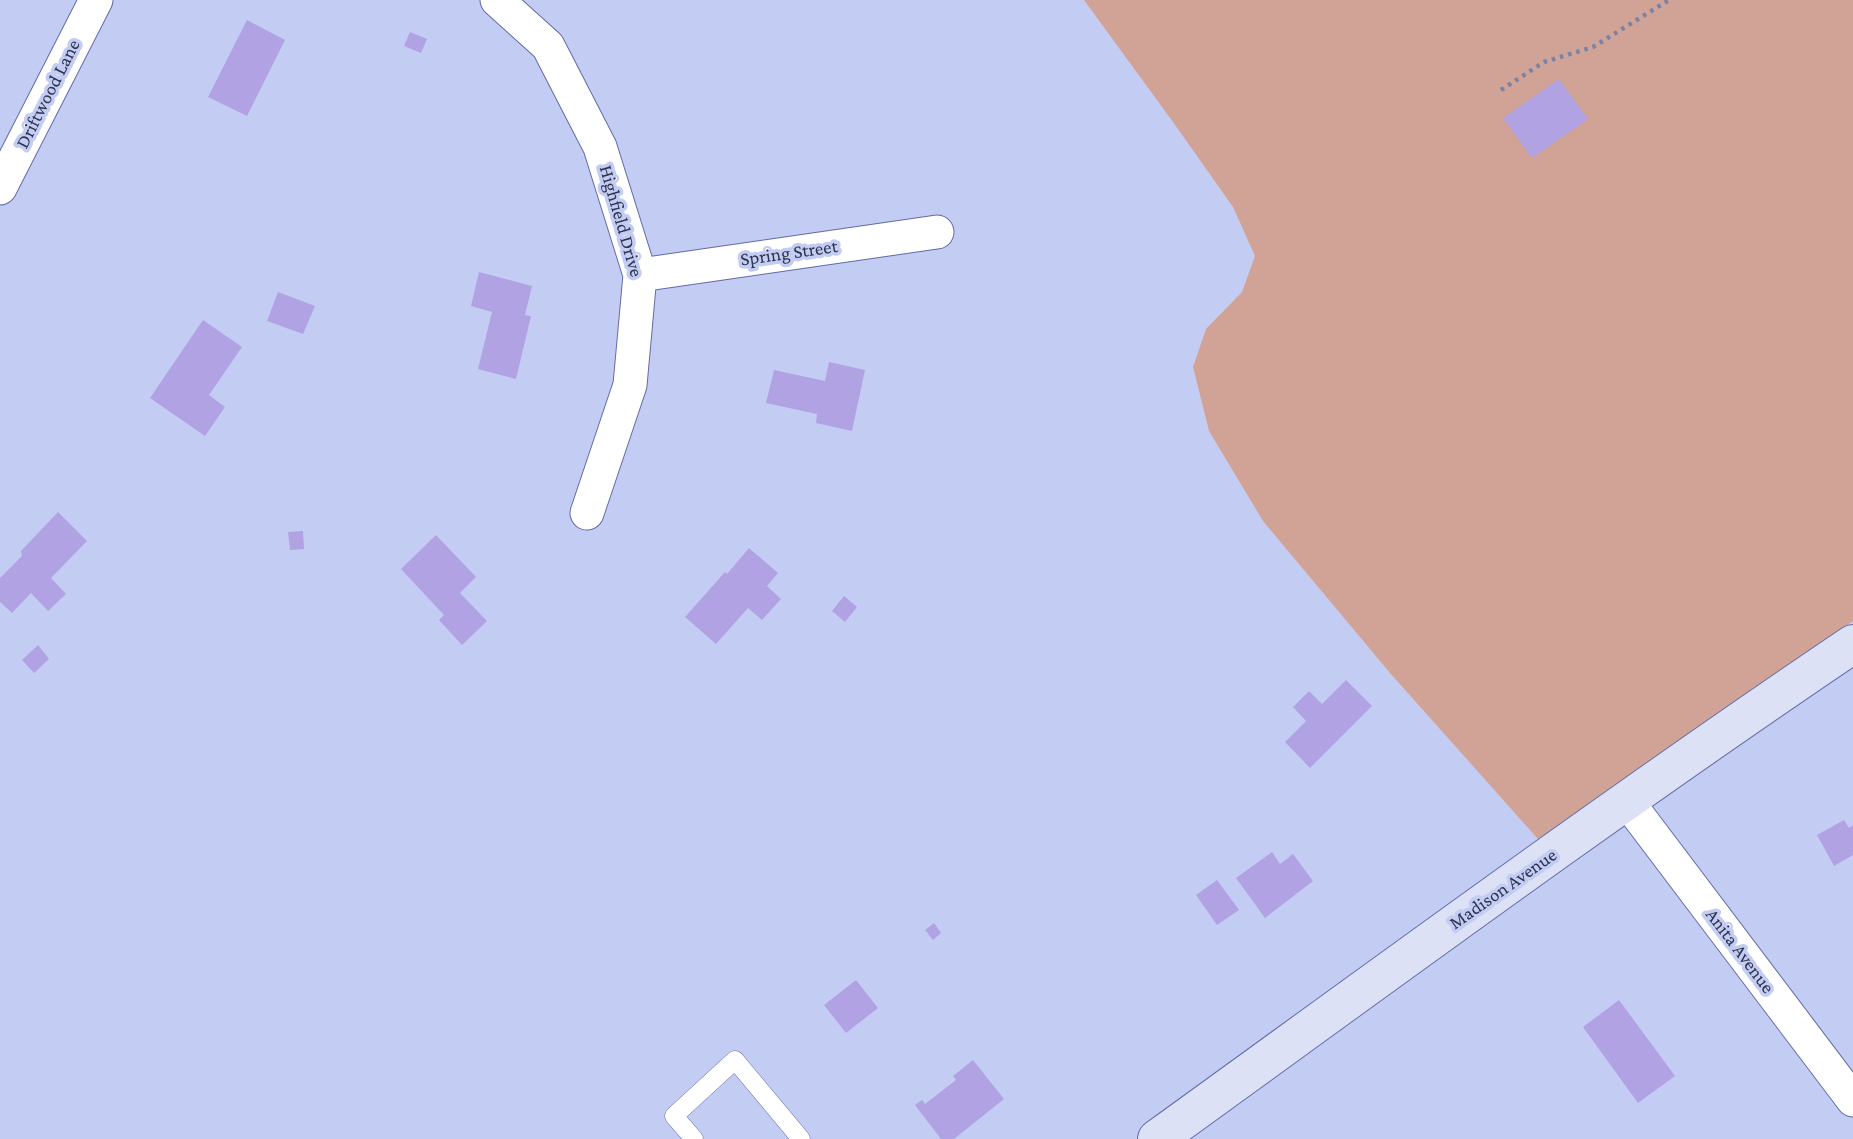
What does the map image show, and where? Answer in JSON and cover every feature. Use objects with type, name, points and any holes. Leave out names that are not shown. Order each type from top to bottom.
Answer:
[{"type":"street","name":"Driftwood Lane","points":[[0,188],[96,0]]},
{"type":"street","name":"Highfield Drive","points":[[497,0],[548,46],[600,147],[640,275],[630,385],[587,513]]},
{"type":"street","name":"Spring Street","points":[[640,275],[937,232]]},
{"type":"street","name":"Madison Avenue","points":[[1157,1139],[1318,1021],[1754,711],[1853,644]]},
{"type":"street","name":"Anita Avenue","points":[[1627,802],[1853,1100]]},
{"type":"lane","points":[[694,1139],[674,1116],[735,1060],[801,1139]]},
{"type":"path","points":[[1501,90],[1544,62],[1593,47],[1669,0]]},
{"type":"shaded area","points":[[1084,0],[1853,0],[1853,621],[1538,839],[1390,673],[1263,521],[1209,431],[1193,367],[1206,329],[1242,292],[1255,256],[1233,207]]},
{"type":"building","points":[[247,20],[285,40],[247,116],[208,97]]},
{"type":"building","points":[[410,32],[427,39],[421,53],[404,46]]},
{"type":"building","points":[[1559,79],[1588,119],[1532,158],[1503,118]]},
{"type":"building","points":[[479,272],[532,286],[525,315],[531,316],[516,379],[478,369],[492,312],[471,306]]},
{"type":"building","points":[[278,292],[315,306],[303,334],[267,321]]},
{"type":"building","points":[[203,320],[242,347],[209,395],[225,407],[205,436],[150,398]]},
{"type":"building","points":[[829,362],[865,370],[852,431],[816,423],[817,414],[766,403],[774,370],[825,381]]},
{"type":"building","points":[[58,512],[87,541],[51,578],[66,594],[48,611],[31,593],[12,613],[0,602],[0,578]]},
{"type":"building","points":[[303,531],[304,549],[290,550],[288,532]]},
{"type":"building","points":[[436,535],[476,577],[460,593],[487,621],[462,645],[439,620],[444,615],[401,569]]},
{"type":"building","points":[[749,548],[778,573],[767,586],[781,599],[762,620],[748,608],[716,644],[685,617]]},
{"type":"building","points":[[844,596],[857,607],[845,622],[832,611]]},
{"type":"building","points":[[38,645],[49,659],[34,673],[22,660]]},
{"type":"building","points":[[1346,680],[1372,706],[1310,768],[1285,742],[1306,721],[1293,707],[1309,691],[1322,704]]},
{"type":"building","points":[[1844,820],[1849,828],[1853,825],[1853,855],[1834,866],[1817,835]]},
{"type":"building","points":[[1272,852],[1280,864],[1293,854],[1313,881],[1265,918],[1236,878]]},
{"type":"building","points":[[1217,880],[1239,910],[1217,925],[1196,895]]},
{"type":"building","points":[[934,923],[941,933],[933,940],[925,930]]},
{"type":"building","points":[[856,980],[878,1008],[846,1033],[824,1005]]},
{"type":"building","points":[[1619,1000],[1675,1076],[1638,1103],[1583,1027]]},
{"type":"building","points":[[973,1060],[1004,1099],[954,1139],[941,1139],[915,1105],[922,1100],[925,1104],[956,1080],[953,1076]]}]
